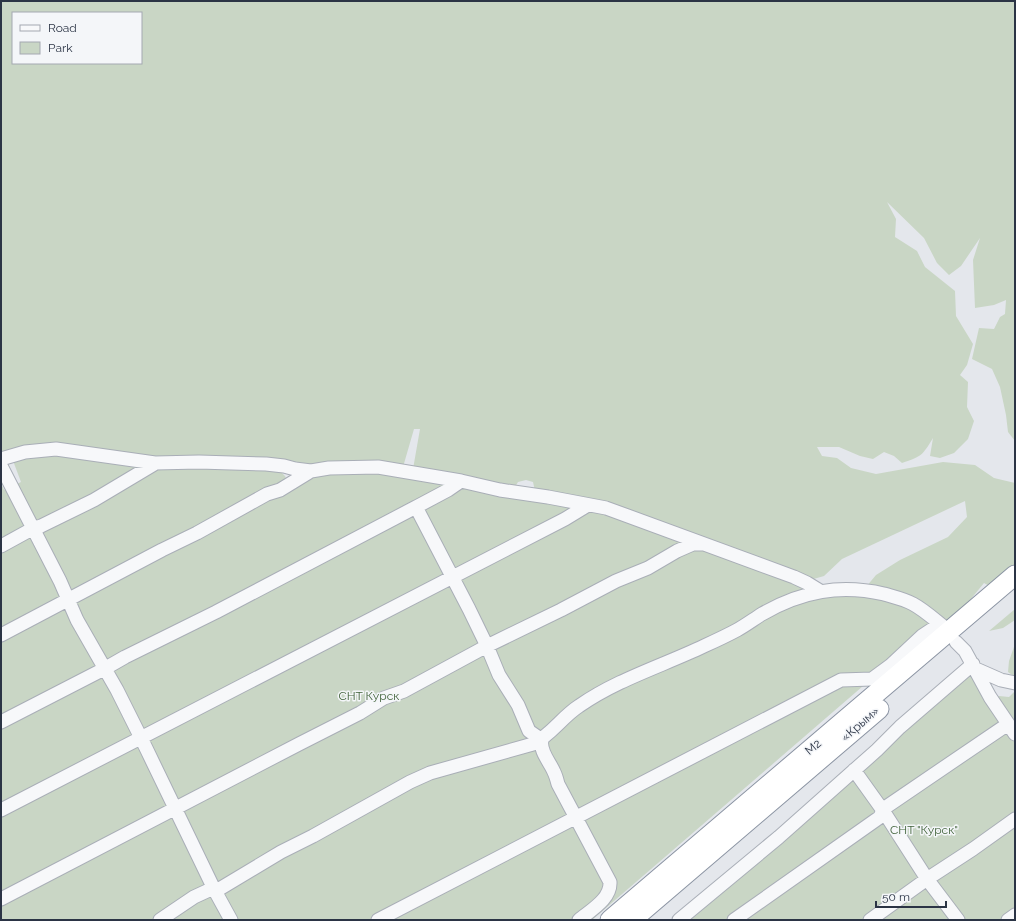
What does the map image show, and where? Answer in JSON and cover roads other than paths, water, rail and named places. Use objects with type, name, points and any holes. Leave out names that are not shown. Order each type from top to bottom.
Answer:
[{"type":"highway","name":"М2","points":[[610,920],[1015,575]]},
{"type":"highway","name":"«Крым»","points":[[632,920],[948,632],[1015,591]]},
{"type":"street","points":[[1,459],[25,452],[56,449],[156,463],[199,462],[266,464],[284,466],[295,470],[310,472]]},
{"type":"street","points":[[1,546],[32,529],[94,500],[156,463]]},
{"type":"street","points":[[1,466],[68,599],[77,620],[106,668],[214,890],[231,920]]},
{"type":"street","points":[[1,635],[162,550],[198,533],[267,494],[280,490],[310,472],[329,468],[378,467],[606,508],[807,582],[820,591]]},
{"type":"street","points":[[1,722],[186,626],[216,612],[448,490],[461,481]]},
{"type":"street","points":[[1,810],[565,519],[588,505]]},
{"type":"street","points":[[416,507],[487,646],[499,674],[518,706],[529,731],[542,740]]},
{"type":"street","points":[[1,899],[360,713],[384,698],[404,691],[487,646],[616,581],[648,568],[677,551],[693,544],[704,544]]},
{"type":"street","points":[[160,920],[194,897],[207,891],[221,888],[261,863],[410,782],[430,773],[527,746],[542,740],[567,714],[601,692],[642,672],[704,646],[737,630],[763,613],[795,599],[820,591],[849,589],[870,591],[903,599],[914,604],[948,632],[965,651],[990,697],[1011,729],[883,809],[880,817],[734,920]]},
{"type":"street","points":[[378,920],[841,680],[872,679],[891,665],[922,636],[948,632]]},
{"type":"street","points":[[974,667],[1002,680],[1015,683]]},
{"type":"street","points":[[679,920],[744,867],[877,750],[900,727],[974,667]]},
{"type":"street","points":[[542,740],[541,744],[544,753],[610,882],[610,888],[607,896],[580,920]]},
{"type":"street","points":[[854,770],[883,809],[927,879],[958,920]]},
{"type":"street","points":[[870,920],[1015,819]]},
{"type":"street","points":[[1008,920],[1015,915]]},
{"type":"park label","name":"СНТ Курск","points":[[369,696]]},
{"type":"park label","name":"СНТ \"Курск\"","points":[[924,830]]}]
